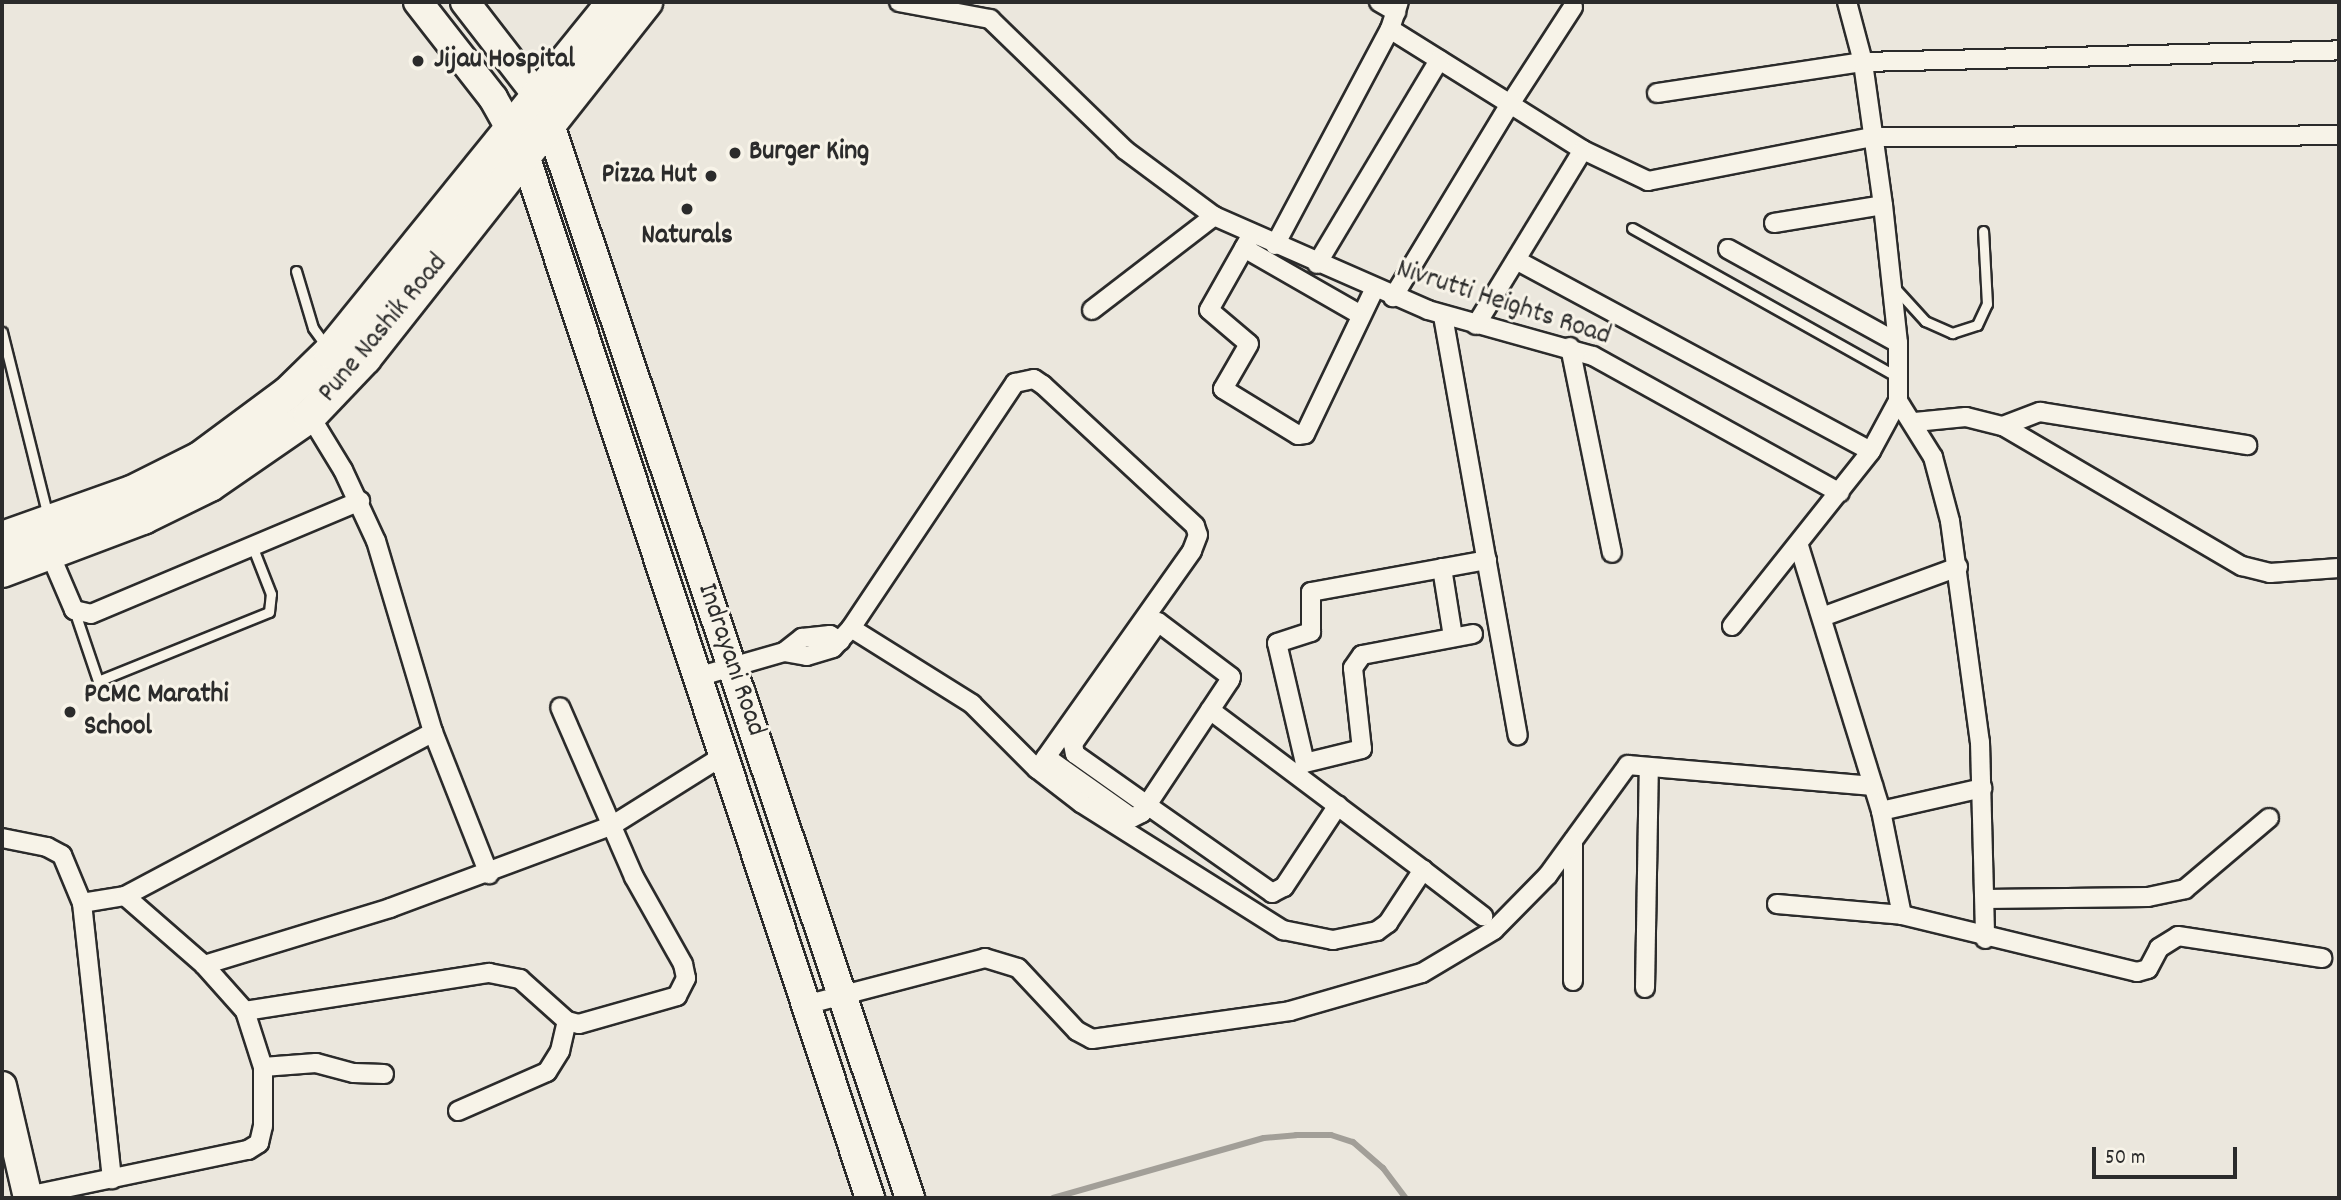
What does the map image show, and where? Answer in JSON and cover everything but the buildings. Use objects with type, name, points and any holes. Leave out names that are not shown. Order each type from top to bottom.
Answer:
[{"type":"highway","name":"Pune Nashik Road","points":[[2,570],[50,554],[210,485],[310,416],[366,358],[613,2]]},
{"type":"highway","name":"Pune Nashik Road","points":[[542,108],[646,2]]},
{"type":"highway","name":"Pune Nashik Road","points":[[2,538],[132,492],[200,458],[246,428],[330,352],[517,140]]},
{"type":"main road","name":"Indrayani Road","points":[[418,2],[517,140],[870,1198]]},
{"type":"main road","name":"Indrayani Road","points":[[465,2],[542,108],[733,666],[910,1198]]},
{"type":"main road","points":[[2,1086],[28,1197]]},
{"type":"street","points":[[899,2],[990,19],[1125,150],[1248,241],[1361,315]]},
{"type":"street","points":[[1379,2],[1395,14],[1439,60],[1583,150],[1648,181],[1873,137],[2339,135]]},
{"type":"street","points":[[1732,626],[1799,546],[1871,451],[1898,401],[1898,343],[1883,205],[1863,62],[1847,2]]},
{"type":"street","points":[[1393,297],[1510,104],[1573,7]]},
{"type":"street","points":[[1275,245],[1395,14]]},
{"type":"street","points":[[1657,93],[1863,62],[2339,50]]},
{"type":"street","points":[[1317,264],[1439,60]]},
{"type":"street","points":[[1476,325],[1583,150]]},
{"type":"street","points":[[1774,223],[1883,205]]},
{"type":"street","points":[[1092,310],[1214,216]]},
{"type":"street","points":[[1248,241],[1209,310],[1249,342],[1223,389],[1298,435],[1305,434],[1374,290]]},
{"type":"street","name":"Nivrutti Heights Road","points":[[1248,241],[1275,245],[1374,290],[1443,316],[1570,347],[1840,493]]},
{"type":"street","points":[[1728,249],[1898,343]]},
{"type":"street","points":[[1516,260],[1871,451]]},
{"type":"street","points":[[1443,316],[1518,734]]},
{"type":"street","points":[[1570,347],[1612,553]]},
{"type":"street","points":[[845,634],[1015,383],[1034,379],[1195,526],[1198,535],[1192,551],[1042,763]]},
{"type":"street","points":[[1898,401],[1915,422],[1944,490],[1958,567],[1973,666],[1982,788],[1985,939]]},
{"type":"street","points":[[2003,426],[2040,412],[2247,445]]},
{"type":"street","points":[[310,416],[360,501],[376,541],[433,732],[489,873]]},
{"type":"street","points":[[1915,422],[1966,418],[2003,426],[2242,566],[2270,573],[2339,568]]},
{"type":"street","points":[[50,554],[74,610],[92,614],[360,501]]},
{"type":"street","points":[[1799,546],[1881,811],[1902,915]]},
{"type":"street","points":[[1474,634],[1358,658],[1353,668],[1362,749],[1305,763],[1277,643],[1311,632],[1311,592],[1487,559]]},
{"type":"street","points":[[1822,617],[1958,567]]},
{"type":"street","points":[[1442,568],[1453,637]]},
{"type":"street","points":[[1042,763],[1132,818],[1138,817],[1147,805],[1210,710],[1231,674],[1156,623],[1073,747],[1147,805],[1276,894],[1338,805]]},
{"type":"street","points":[[697,677],[784,652],[802,638],[845,634],[972,704],[1042,763],[1082,803],[1283,930],[1301,935],[1333,940],[1377,931],[1388,923],[1423,870]]},
{"type":"street","points":[[246,1011],[505,973],[520,979],[567,1021],[594,1022],[677,996],[684,989],[683,964],[611,826],[561,707]]},
{"type":"street","points":[[1210,710],[1483,916]]},
{"type":"street","points":[[82,903],[125,896],[433,732]]},
{"type":"street","points":[[204,965],[489,873],[611,826],[724,755]]},
{"type":"street","points":[[805,1004],[985,958],[1018,968],[1077,1031],[1092,1039],[1290,1011],[1422,973],[1481,939],[1529,898],[1628,765],[1873,786]]},
{"type":"street","points":[[1645,988],[1650,767]]},
{"type":"street","points":[[1881,811],[1982,788]]},
{"type":"street","points":[[1985,899],[2148,897],[2185,889],[2269,818]]},
{"type":"street","points":[[2,838],[47,847],[62,855],[82,903],[112,1179]]},
{"type":"street","points":[[1573,841],[1573,981]]},
{"type":"street","points":[[28,1197],[247,1150],[259,1143],[263,1126],[263,1067],[246,1011],[204,965],[125,896]]},
{"type":"street","points":[[1777,904],[1902,915],[1985,939],[2137,972],[2148,969],[2159,948],[2178,936],[2322,958]]},
{"type":"street","points":[[458,1111],[547,1072],[560,1051],[567,1021]]},
{"type":"street","points":[[263,1067],[316,1063],[354,1073],[384,1074]]},
{"type":"lane","points":[[1632,228],[1899,378]]},
{"type":"lane","points":[[1891,284],[1925,321],[1952,333],[1977,325],[1987,304],[1983,231]]},
{"type":"lane","points":[[296,271],[313,328],[330,352]]},
{"type":"lane","points":[[2,332],[50,521]]},
{"type":"lane","points":[[74,610],[99,681],[269,612],[271,594],[253,548]]},
{"type":"waterway","points":[[1053,1198],[1264,1138],[1296,1135],[1331,1135],[1353,1142],[1383,1168],[1406,1198]]},
{"type":"place","name":"Jijau Hospital","points":[[418,61]]},
{"type":"place","name":"Burger King","points":[[735,153]]},
{"type":"place","name":"Pizza Hut","points":[[711,176]]},
{"type":"place","name":"Naturals","points":[[687,209]]},
{"type":"place","name":"PCMC Marathi School","points":[[70,712]]}]
